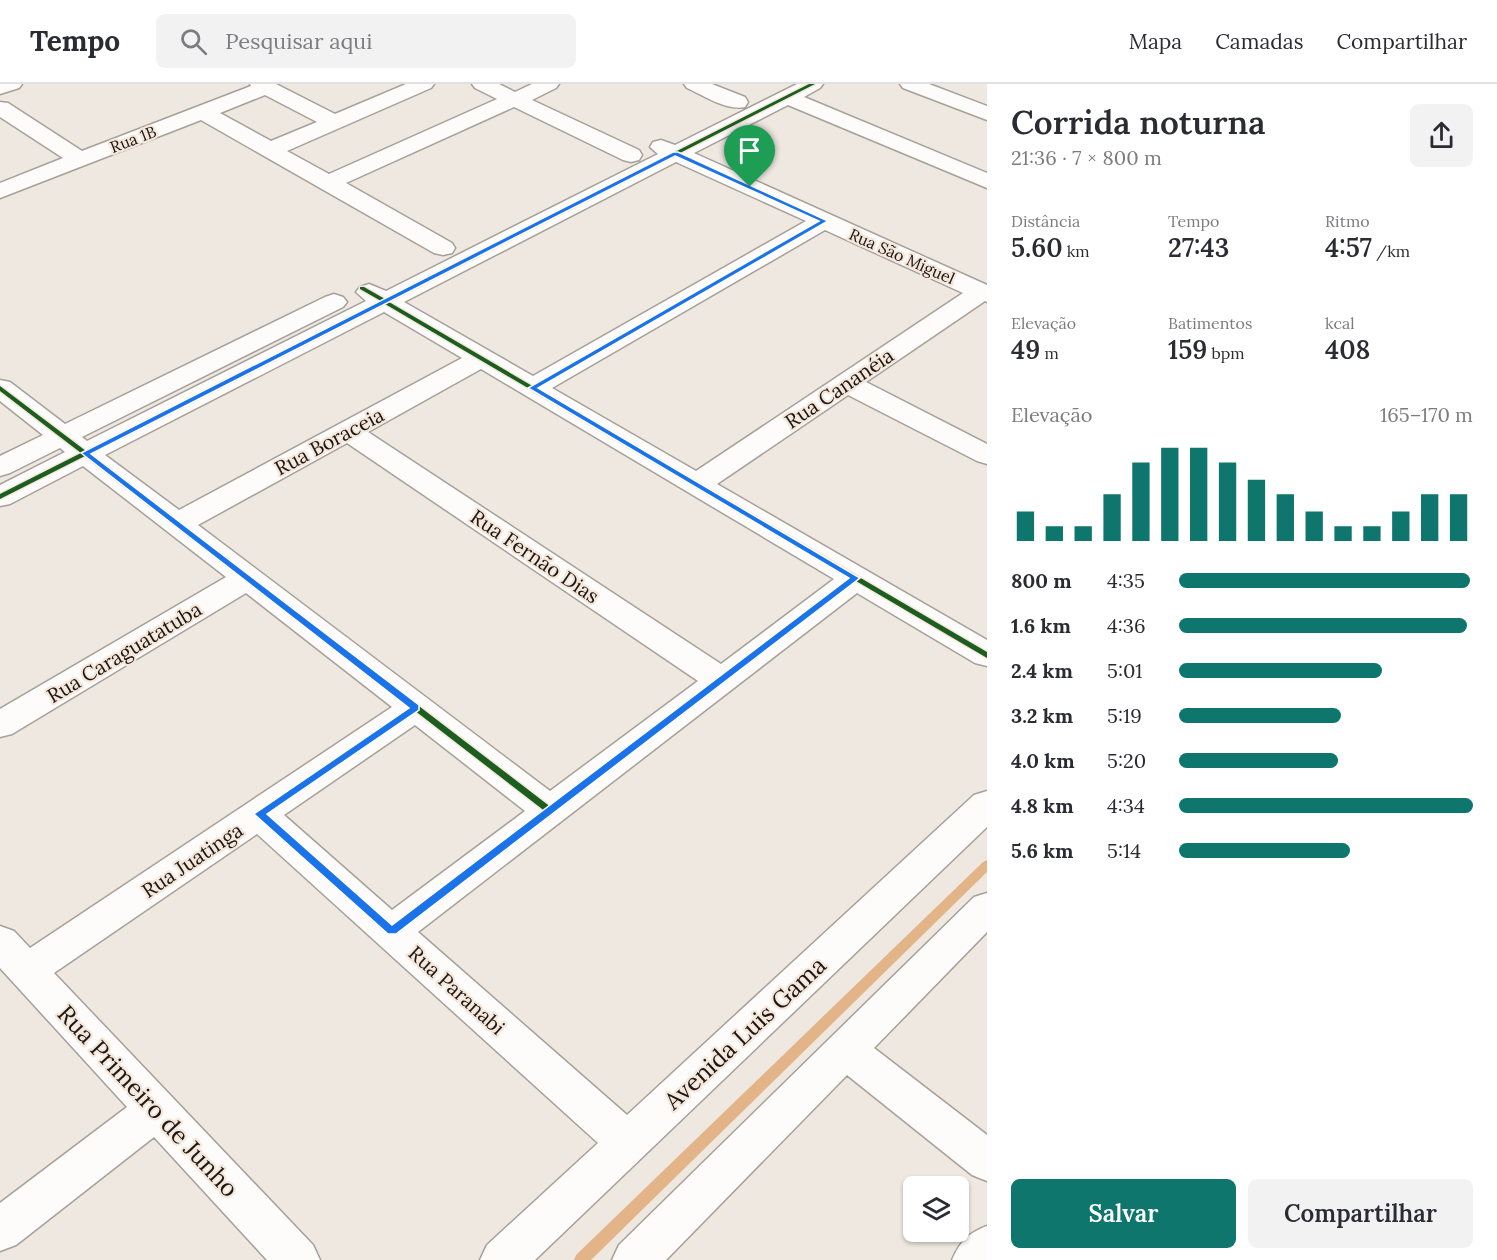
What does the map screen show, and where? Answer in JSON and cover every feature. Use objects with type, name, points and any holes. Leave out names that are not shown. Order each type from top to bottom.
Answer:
[{"type":"street","points":[[0,88],[12,84]]},
{"type":"street","points":[[270,150],[424,84]]},
{"type":"street","points":[[482,84],[631,155]]},
{"type":"street","points":[[328,183],[549,84]]},
{"type":"street","points":[[694,84],[737,102]]},
{"type":"street","points":[[373,294],[443,248],[631,155],[664,149],[737,102],[813,84]]},
{"type":"street","points":[[910,84],[987,114]]},
{"type":"street","points":[[951,84],[987,98]]},
{"type":"street","points":[[263,86],[334,122]]},
{"type":"street","name":"Rua 1B","points":[[0,191],[203,112],[263,86]]},
{"type":"street","points":[[0,497],[74,445],[780,91]]},
{"type":"street","points":[[780,91],[987,181]]},
{"type":"street","points":[[0,108],[81,160]]},
{"type":"street","points":[[203,112],[443,248]]},
{"type":"street","name":"Rua São Miguel","points":[[664,149],[984,293]]},
{"type":"street","points":[[532,388],[824,221]]},
{"type":"street","name":"Rua Cananéia","points":[[697,484],[984,293]]},
{"type":"street","points":[[373,294],[987,655]]},
{"type":"street","name":"Rua Boraceia","points":[[177,524],[482,358]]},
{"type":"street","points":[[846,383],[987,455]]},
{"type":"street","points":[[0,388],[549,810]]},
{"type":"street","name":"Rua Fernão Dias","points":[[348,431],[721,680]]},
{"type":"street","points":[[0,467],[74,445]]},
{"type":"street","name":"Rua Caraguatatuba","points":[[0,725],[248,578]]},
{"type":"street","points":[[392,931],[856,578]]},
{"type":"street","name":"Rua Juatinga","points":[[27,971],[416,708]]},
{"type":"street","name":"Avenida Luis Gama","points":[[503,1260],[987,805]]},
{"type":"street","name":"Rua Paranabi","points":[[260,814],[628,1143]]},
{"type":"street","points":[[635,1260],[987,908]]},
{"type":"street","name":"Rua Primeiro de Junho","points":[[0,942],[297,1260]]},
{"type":"street","points":[[845,1050],[987,1161]]},
{"type":"street","points":[[0,1230],[156,1110]]},
{"type":"street","points":[[975,1260],[987,1246]]},
{"type":"waterway","points":[[581,1260],[987,865]]},
{"type":"cycle path","points":[[0,497],[813,84]]},
{"type":"cycle path","points":[[362,288],[987,655]]},
{"type":"cycle path","points":[[0,388],[549,810]]},
{"type":"route","points":[[675,154],[750,187],[824,221],[532,388],[856,578],[392,931],[260,814],[416,708],[85,453],[675,154]]}]
